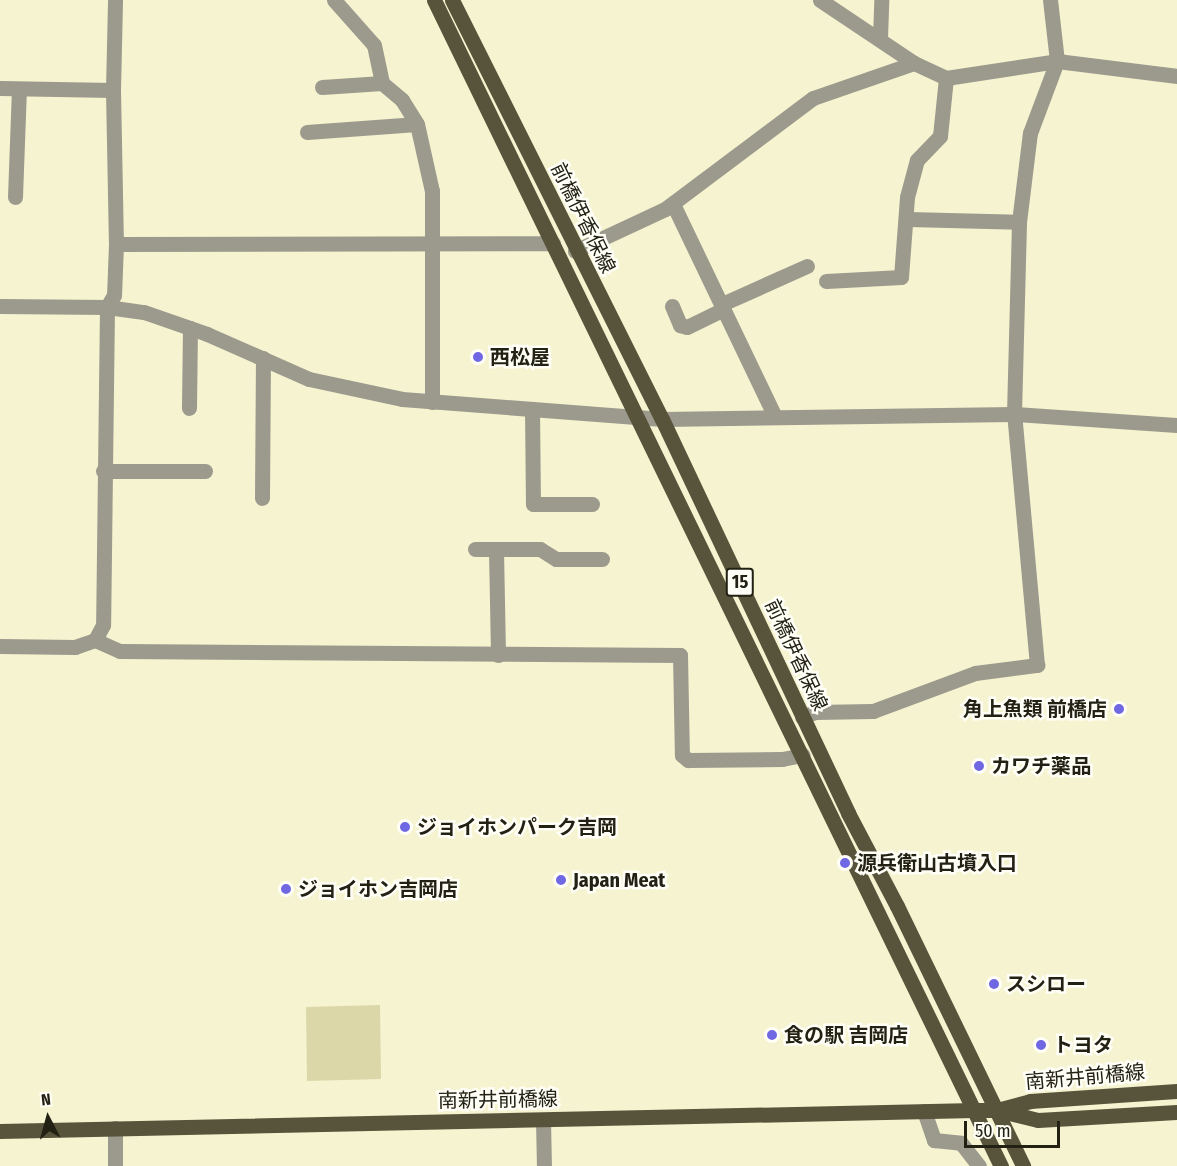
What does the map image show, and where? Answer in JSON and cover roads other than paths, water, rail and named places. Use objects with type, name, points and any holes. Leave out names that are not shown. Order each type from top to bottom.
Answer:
[{"type":"main road","name":"前橋伊香保線","points":[[434,0],[637,416],[687,531],[803,755],[1001,1166]]},
{"type":"main road","name":"前橋伊香保線","points":[[452,0],[575,251],[662,419],[802,717],[1023,1166]]},
{"type":"main road","name":"南新井前橋線","points":[[997,1110],[1030,1101],[1177,1091]]},
{"type":"main road","name":"南新井前橋線","points":[[0,1131],[975,1110],[997,1110],[1038,1120],[1177,1112]]},
{"type":"street","points":[[0,646],[75,647],[95,640],[103,625],[103,471],[107,307],[114,296],[116,244],[113,90],[115,0]]},
{"type":"street","points":[[334,0],[374,45],[382,83],[402,100],[417,124],[432,191],[432,402]]},
{"type":"street","points":[[820,0],[880,38],[914,63],[946,78],[1057,62],[1177,76]]},
{"type":"street","points":[[880,38],[881,0]]},
{"type":"street","points":[[802,717],[815,712],[873,711],[975,673],[1038,665],[1014,414],[1019,222],[1030,133],[1057,62],[1050,0]]},
{"type":"street","points":[[575,251],[672,204],[813,98],[914,63]]},
{"type":"street","points":[[826,281],[901,277],[908,219],[907,196],[917,160],[940,136],[946,78]]},
{"type":"street","points":[[322,87],[382,83]]},
{"type":"street","points":[[0,88],[113,90]]},
{"type":"street","points":[[15,197],[19,88]]},
{"type":"street","points":[[307,132],[417,124]]},
{"type":"street","points":[[672,204],[775,417]]},
{"type":"street","points":[[908,219],[1019,222]]},
{"type":"street","points":[[116,244],[553,243]]},
{"type":"street","points":[[672,306],[680,325],[687,327],[807,266]]},
{"type":"street","points":[[0,306],[107,307],[144,312],[190,328],[309,379],[402,399],[662,419],[1014,414],[1177,425]]},
{"type":"street","points":[[189,408],[190,328]]},
{"type":"street","points":[[261,498],[263,358]]},
{"type":"street","points":[[532,409],[533,504],[592,504]]},
{"type":"street","points":[[103,471],[205,471]]},
{"type":"street","points":[[475,549],[540,549],[556,559],[602,559]]},
{"type":"street","points":[[496,550],[498,655]]},
{"type":"street","points":[[95,640],[120,651],[680,655],[682,755],[688,760],[782,759],[803,755]]},
{"type":"street","points":[[924,1111],[934,1140],[961,1143],[979,1166]]},
{"type":"street","points":[[543,1120],[544,1166]]},
{"type":"street","points":[[115,1128],[115,1166]]},
{"type":"place","name":"西松屋","points":[[478,357]]},
{"type":"place","name":"角上魚類 前橋店","points":[[1119,709]]},
{"type":"place","name":"カワチ薬品","points":[[979,766]]},
{"type":"place","name":"ジョイホンパーク吉岡","points":[[405,827]]},
{"type":"place","name":"源兵衛山古墳入口","points":[[845,863]]},
{"type":"place","name":"Japan Meat","points":[[561,880]]},
{"type":"place","name":"ジョイホン吉岡店","points":[[286,889]]},
{"type":"place","name":"スシロー","points":[[994,984]]},
{"type":"place","name":"食の駅 吉岡店","points":[[772,1035]]},
{"type":"place","name":"トヨタ","points":[[1041,1045]]}]
